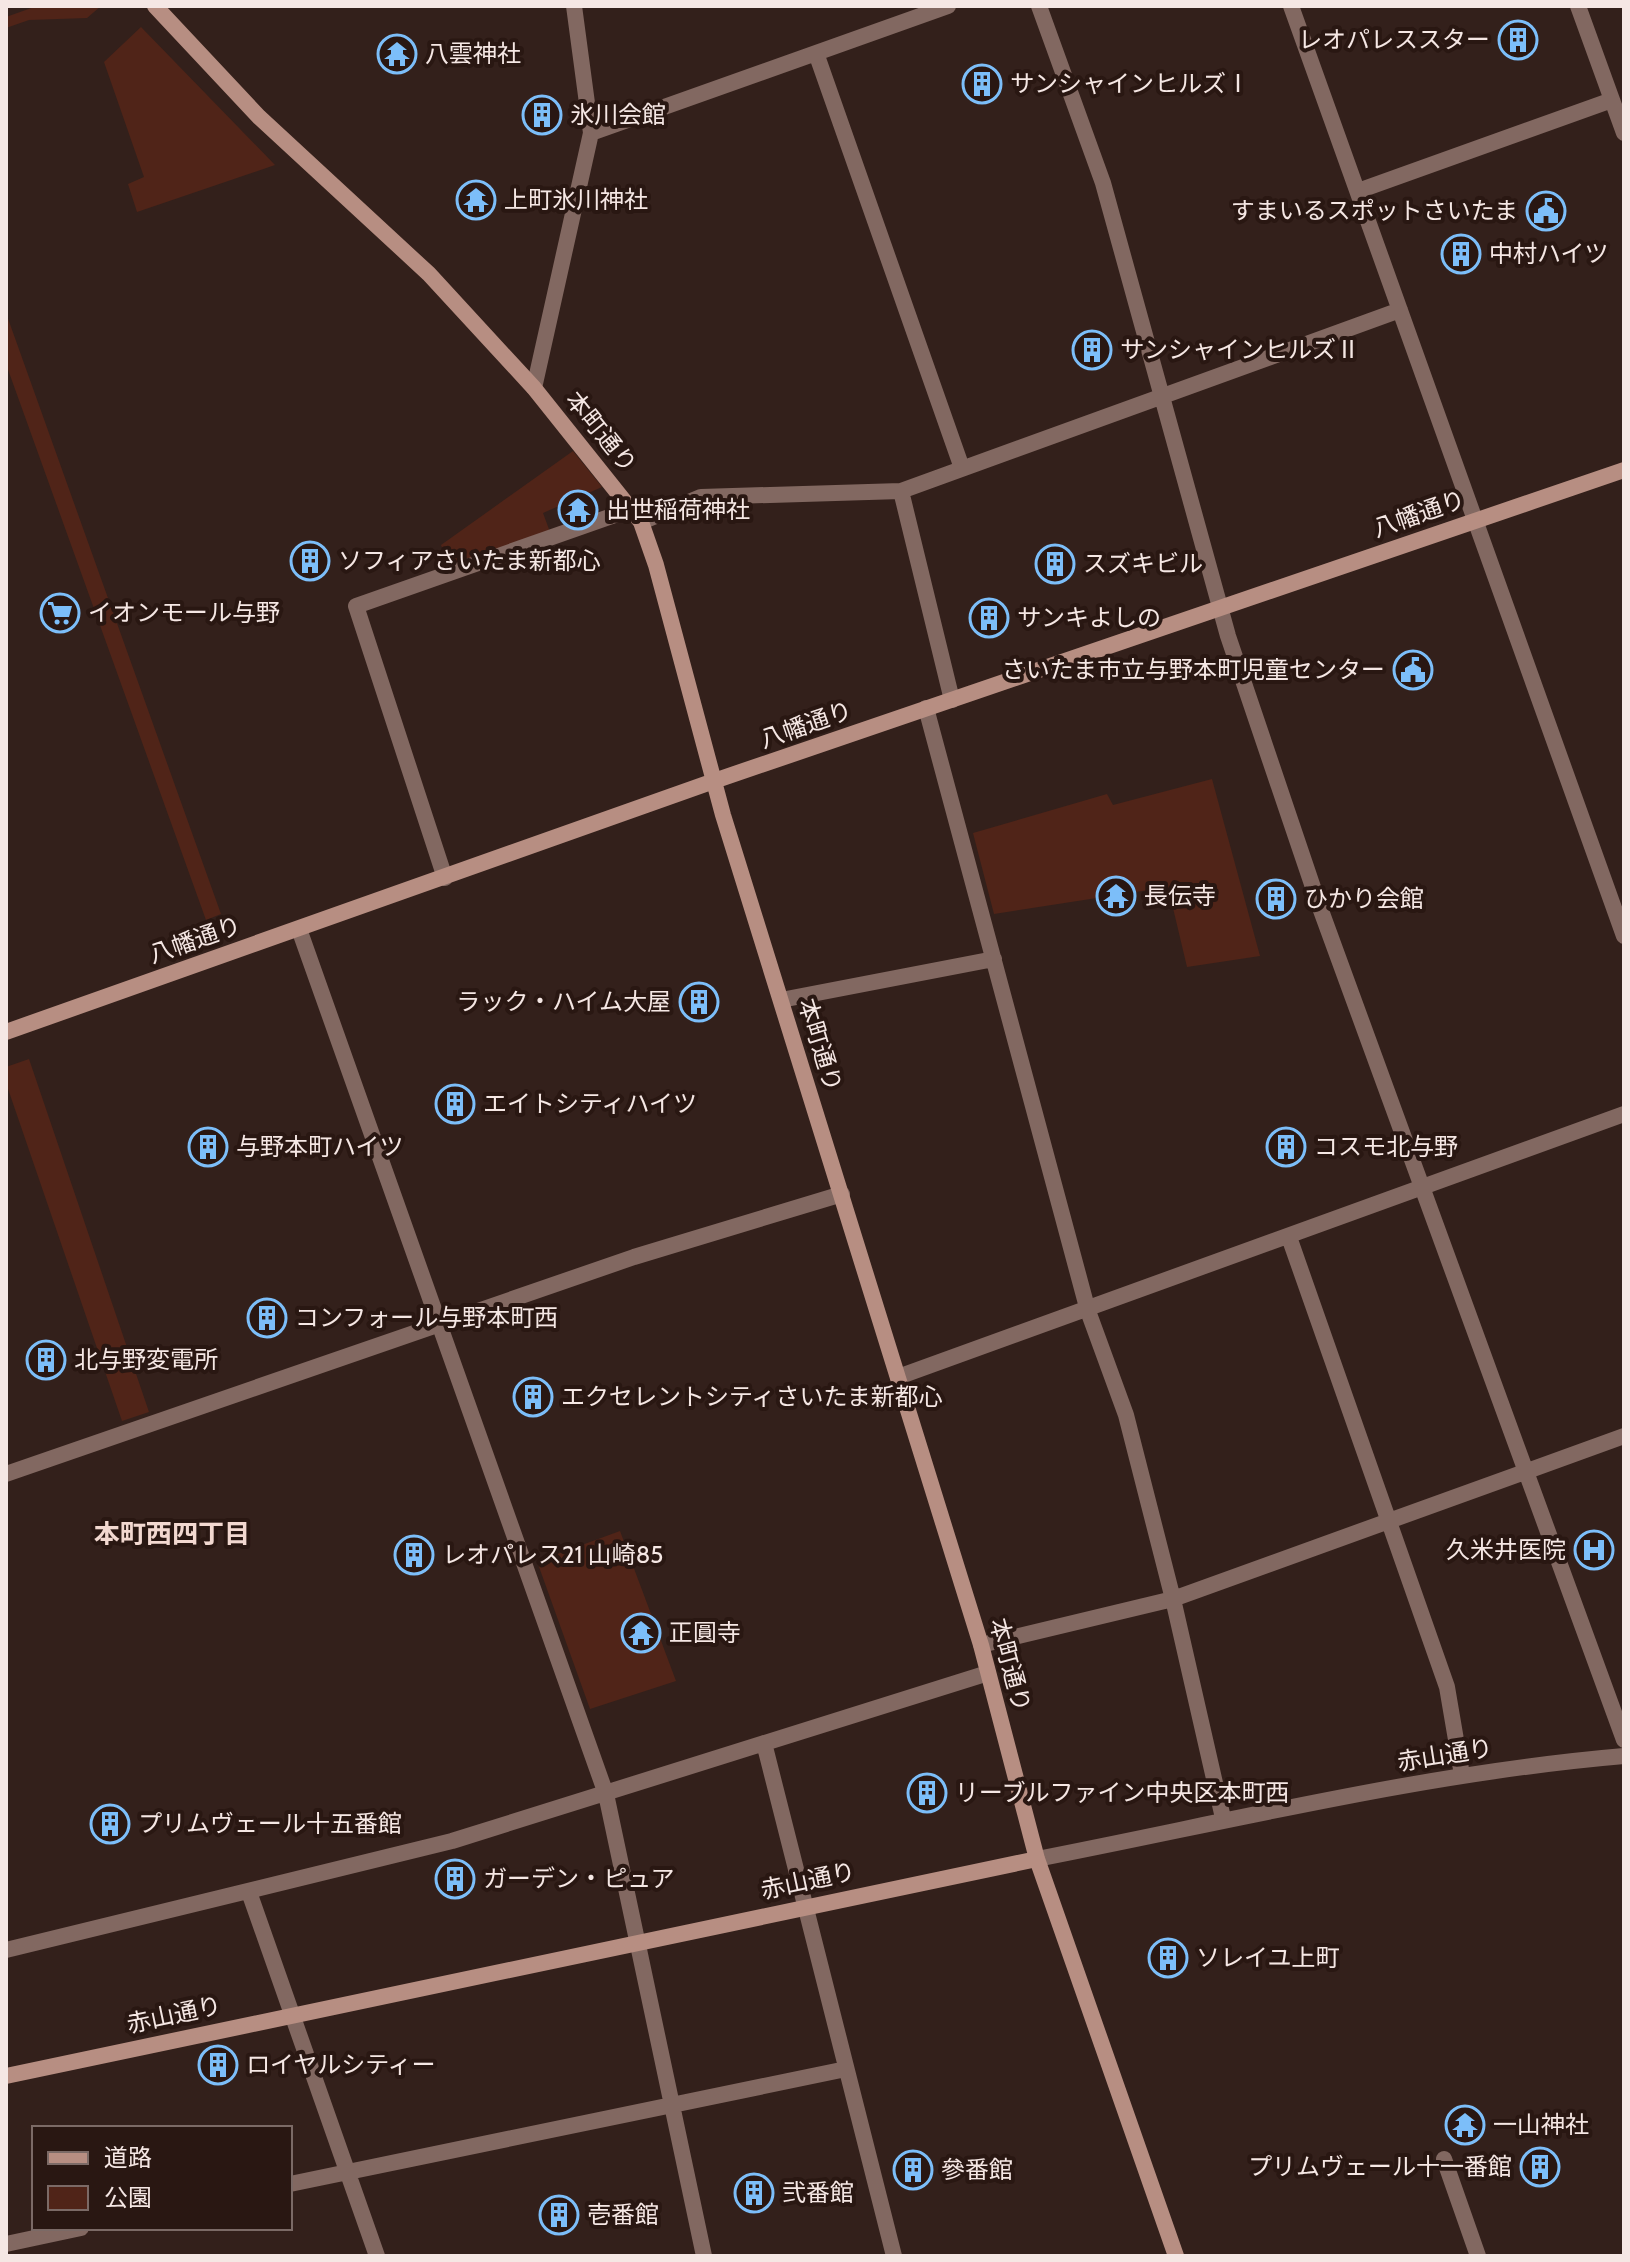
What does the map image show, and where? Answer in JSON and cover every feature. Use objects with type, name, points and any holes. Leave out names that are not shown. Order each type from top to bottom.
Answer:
[{"type":"main road","name":"本町通り","points":[[155,6],[259,117],[429,274],[534,388],[637,515],[656,565],[714,781],[981,1645],[1037,1859],[1176,2256]]},
{"type":"main road","name":"八幡通り","points":[[6,1032],[714,781],[1624,470]]},
{"type":"main road","name":"赤山通り","points":[[6,2076],[1037,1859]]},
{"type":"street","points":[[534,388],[591,133],[574,6]]},
{"type":"street","points":[[591,133],[948,6]]},
{"type":"street","points":[[1039,6],[1103,183],[1163,394],[1218,608],[1319,905],[1624,1740]]},
{"type":"street","points":[[1291,6],[1624,936]]},
{"type":"street","points":[[1578,6],[1624,133]]},
{"type":"street","points":[[816,53],[962,468]]},
{"type":"street","points":[[1358,191],[1612,100]]},
{"type":"street","points":[[445,878],[356,606],[701,497],[901,491],[1400,310]]},
{"type":"street","points":[[901,491],[952,700]]},
{"type":"street","points":[[926,708],[1088,1311],[1126,1415],[1173,1599],[1223,1818]]},
{"type":"street","points":[[299,929],[606,1794],[704,2256]]},
{"type":"street","points":[[781,1000],[994,959]]},
{"type":"street","points":[[898,1377],[1088,1311],[1422,1185],[1624,1114]]},
{"type":"street","points":[[6,1474],[634,1257],[842,1194]]},
{"type":"street","points":[[1289,1237],[1447,1687],[1462,1775]]},
{"type":"street","points":[[981,1645],[1173,1599],[1624,1436]]},
{"type":"street","points":[[6,1950],[452,1841],[988,1673]]},
{"type":"street","points":[[764,1743],[894,2256]]},
{"type":"street","name":"赤山通り","points":[[1037,1859],[1223,1818],[1462,1775],[1624,1756]]},
{"type":"street","points":[[249,1892],[377,2256]]},
{"type":"street","points":[[292,2184],[846,2069]]},
{"type":"street","points":[[1444,2159],[1478,2256]]},
{"type":"street","points":[[6,2244],[72,2230]]},
{"type":"green space","points":[[37,6],[101,6],[87,18],[29,20],[6,28],[6,17]]},
{"type":"green space","points":[[141,27],[275,165],[137,212],[128,184],[144,177],[104,62]]},
{"type":"green space","points":[[6,313],[221,914],[206,920],[6,364]]},
{"type":"green space","points":[[573,451],[602,487],[543,513],[550,532],[450,568],[441,545]]},
{"type":"green space","points":[[1212,779],[1260,956],[1187,967],[1168,887],[994,914],[973,833],[1107,794],[1113,805]]},
{"type":"green space","points":[[29,1059],[149,1412],[122,1421],[6,1083],[6,1067]]},
{"type":"green space","points":[[620,1531],[676,1681],[590,1709],[538,1564],[541,1560]]},
{"type":"place","name":"レオパレススター","points":[[1518,40]]},
{"type":"place","name":"八雲神社","points":[[397,54]]},
{"type":"place","name":"サンシャインヒルズⅠ","points":[[982,84]]},
{"type":"place","name":"氷川会館","points":[[542,115]]},
{"type":"place","name":"上町氷川神社","points":[[476,200]]},
{"type":"place","name":"すまいるスポットさいたま","points":[[1546,211]]},
{"type":"place","name":"中村ハイツ","points":[[1461,254]]},
{"type":"place","name":"サンシャインヒルズⅡ","points":[[1092,350]]},
{"type":"place","name":"出世稲荷神社","points":[[578,510]]},
{"type":"place","name":"ソフィアさいたま新都心","points":[[310,561]]},
{"type":"place","name":"スズキビル","points":[[1055,564]]},
{"type":"place","name":"イオンモール与野","points":[[60,613]]},
{"type":"place","name":"サンキよしの","points":[[989,618]]},
{"type":"place","name":"さいたま市立与野本町児童センター","points":[[1413,670]]},
{"type":"place","name":"長伝寺","points":[[1116,896]]},
{"type":"place","name":"ひかり会館","points":[[1276,899]]},
{"type":"place","name":"ラック・ハイム大屋","points":[[699,1002]]},
{"type":"place","name":"エイトシティハイツ","points":[[455,1104]]},
{"type":"place","name":"与野本町ハイツ","points":[[208,1147]]},
{"type":"place","name":"コスモ北与野","points":[[1286,1147]]},
{"type":"place","name":"コンフォール与野本町西","points":[[267,1318]]},
{"type":"place","name":"北与野変電所","points":[[46,1360]]},
{"type":"place","name":"エクセレントシティさいたま新都心","points":[[533,1397]]},
{"type":"place","name":"久米井医院","points":[[1594,1550]]},
{"type":"place","name":"レオパレス21 山崎85","points":[[414,1555]]},
{"type":"place","name":"正圓寺","points":[[641,1633]]},
{"type":"place","name":"リーブルファイン中央区本町西","points":[[927,1793]]},
{"type":"place","name":"プリムヴェール十五番館","points":[[110,1824]]},
{"type":"place","name":"ガーデン・ピュア","points":[[455,1879]]},
{"type":"place","name":"ソレイユ上町","points":[[1168,1958]]},
{"type":"place","name":"ロイヤルシティー","points":[[218,2065]]},
{"type":"place","name":"一山神社","points":[[1465,2125]]},
{"type":"place","name":"プリムヴェール十一番館","points":[[1540,2167]]},
{"type":"place","name":"參番館","points":[[913,2170]]},
{"type":"place","name":"弐番館","points":[[754,2193]]},
{"type":"place","name":"壱番館","points":[[559,2215]]},
{"type":"district","name":"本町西四丁目","points":[[172,1534]]}]
